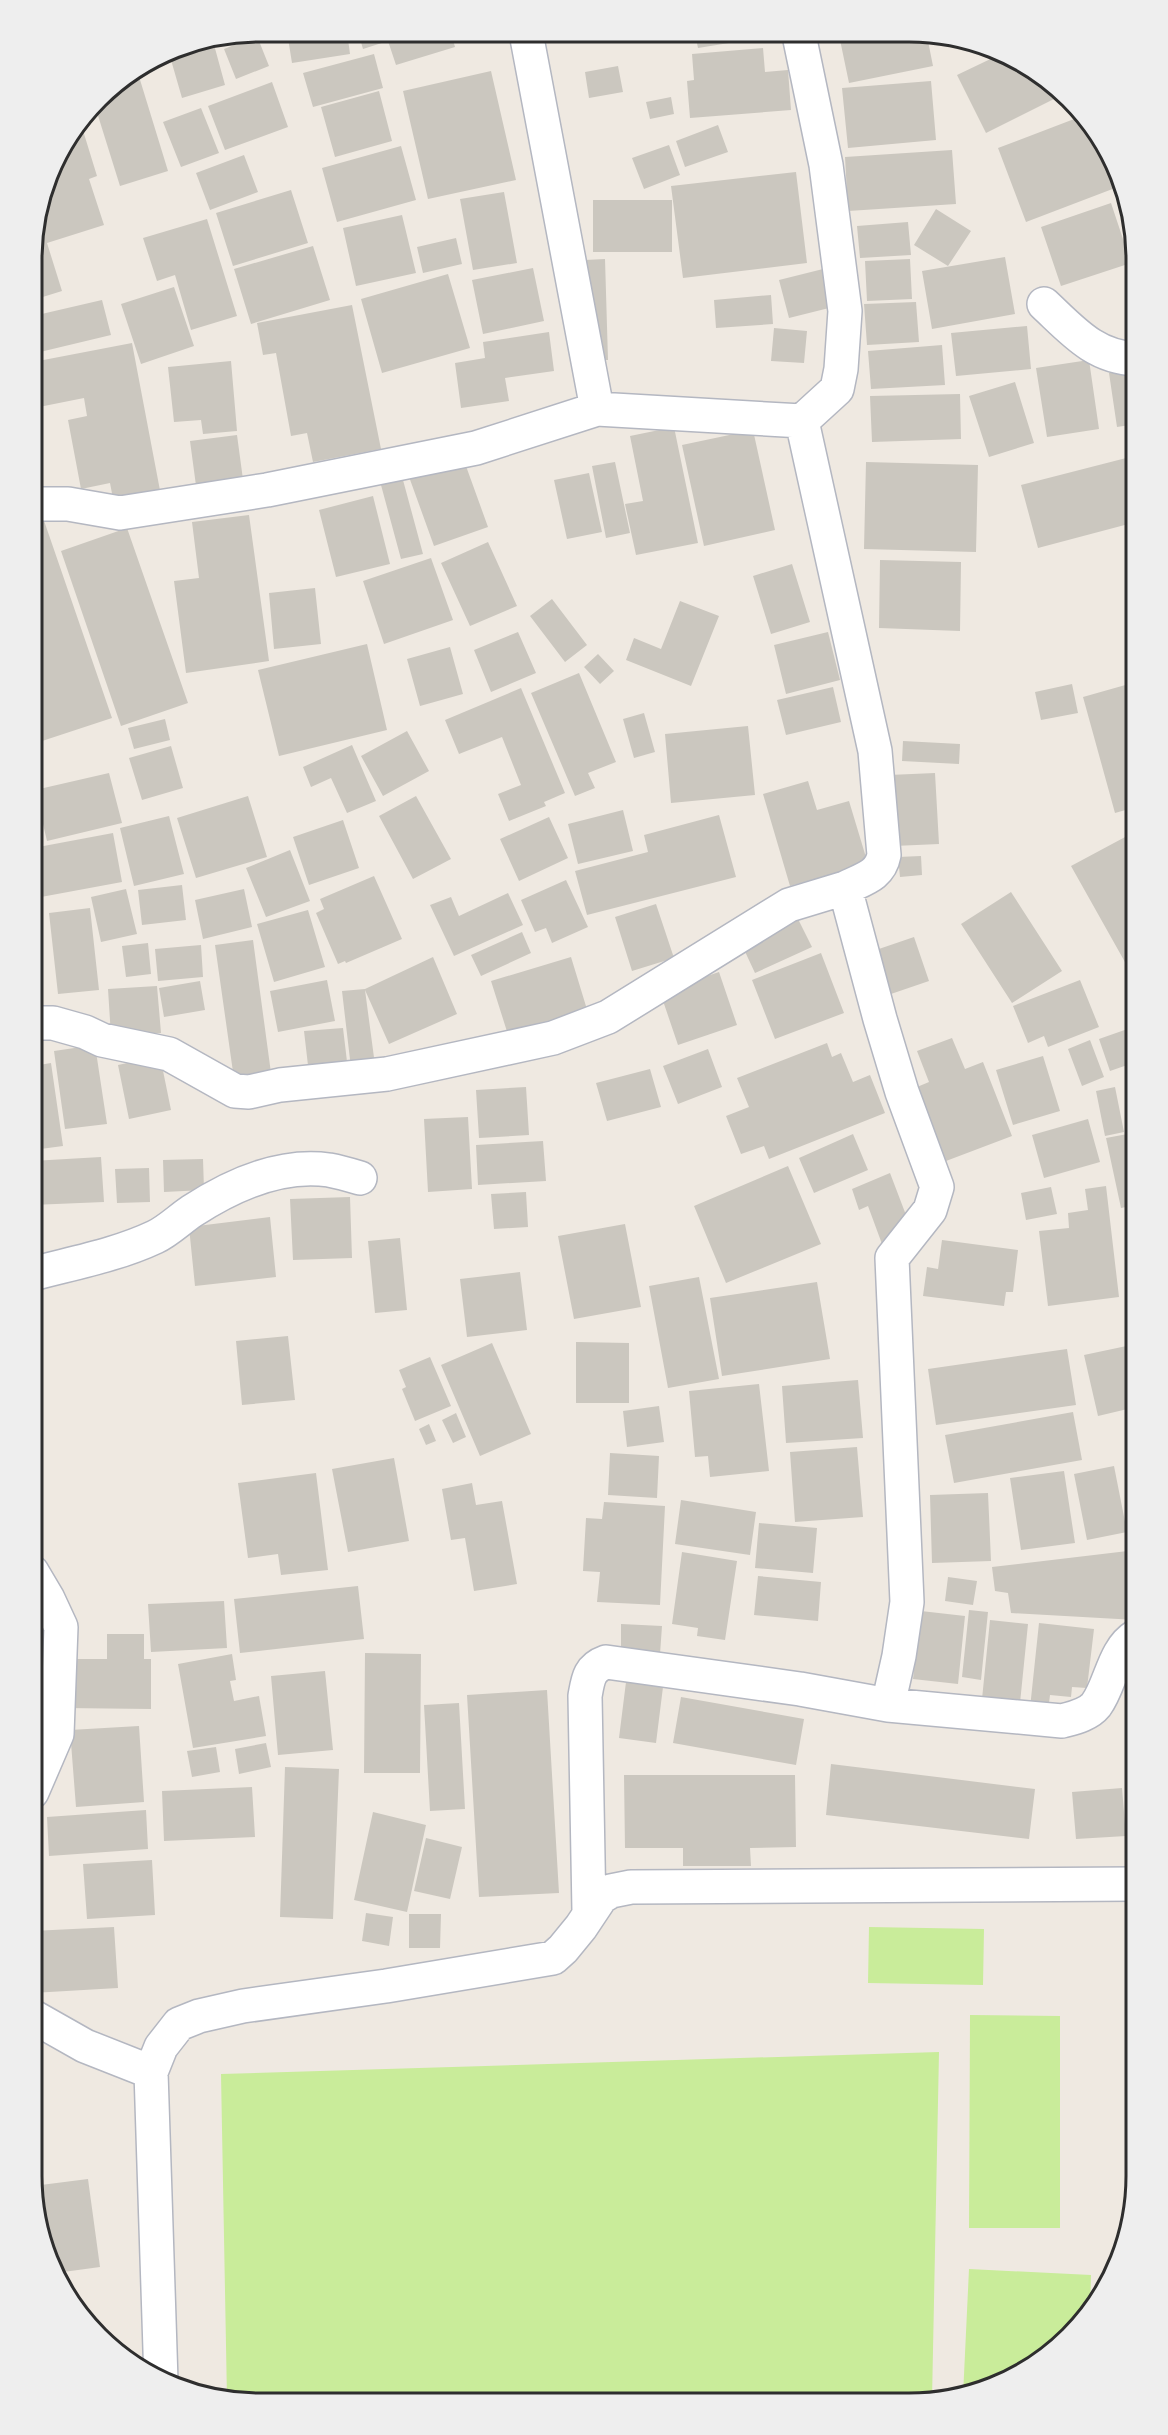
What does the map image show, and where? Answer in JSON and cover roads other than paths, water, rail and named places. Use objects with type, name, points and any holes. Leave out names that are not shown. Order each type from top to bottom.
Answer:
[{"type":"street","points":[[528,42],[597,409]]},
{"type":"street","points":[[42,504],[68,504],[120,513],[267,490],[476,448],[597,409],[802,420],[837,389],[841,369],[845,310],[826,165],[800,42]]},
{"type":"street","points":[[1044,304],[1087,344],[1126,358]]},
{"type":"street","points":[[42,1023],[53,1023],[85,1032],[102,1040],[169,1054],[236,1091],[249,1092],[279,1085],[387,1074],[553,1038],[608,1017],[748,928],[789,905],[845,888],[876,873],[882,866],[884,855],[875,751],[802,420]]},
{"type":"street","points":[[845,888],[902,1092],[937,1187],[930,1210],[892,1258],[907,1602],[899,1656],[888,1705]]},
{"type":"street","points":[[42,1271],[122,1250],[157,1237],[191,1212],[238,1184],[273,1173],[329,1170],[360,1178]]},
{"type":"street","points":[[42,1589],[61,1627],[57,1734],[42,1769]]},
{"type":"street","points":[[590,1912],[585,1695],[592,1670],[597,1665],[606,1662],[800,1689],[888,1705],[1062,1721],[1082,1716],[1095,1706],[1126,1646]]},
{"type":"street","points":[[161,2370],[151,2072],[161,2047],[179,2024],[199,2016],[243,2006],[386,1986],[553,1958],[581,1927],[601,1897],[611,1891],[631,1887],[1126,1884]]},
{"type":"street","points":[[42,2022],[85,2046],[151,2072]]}]
